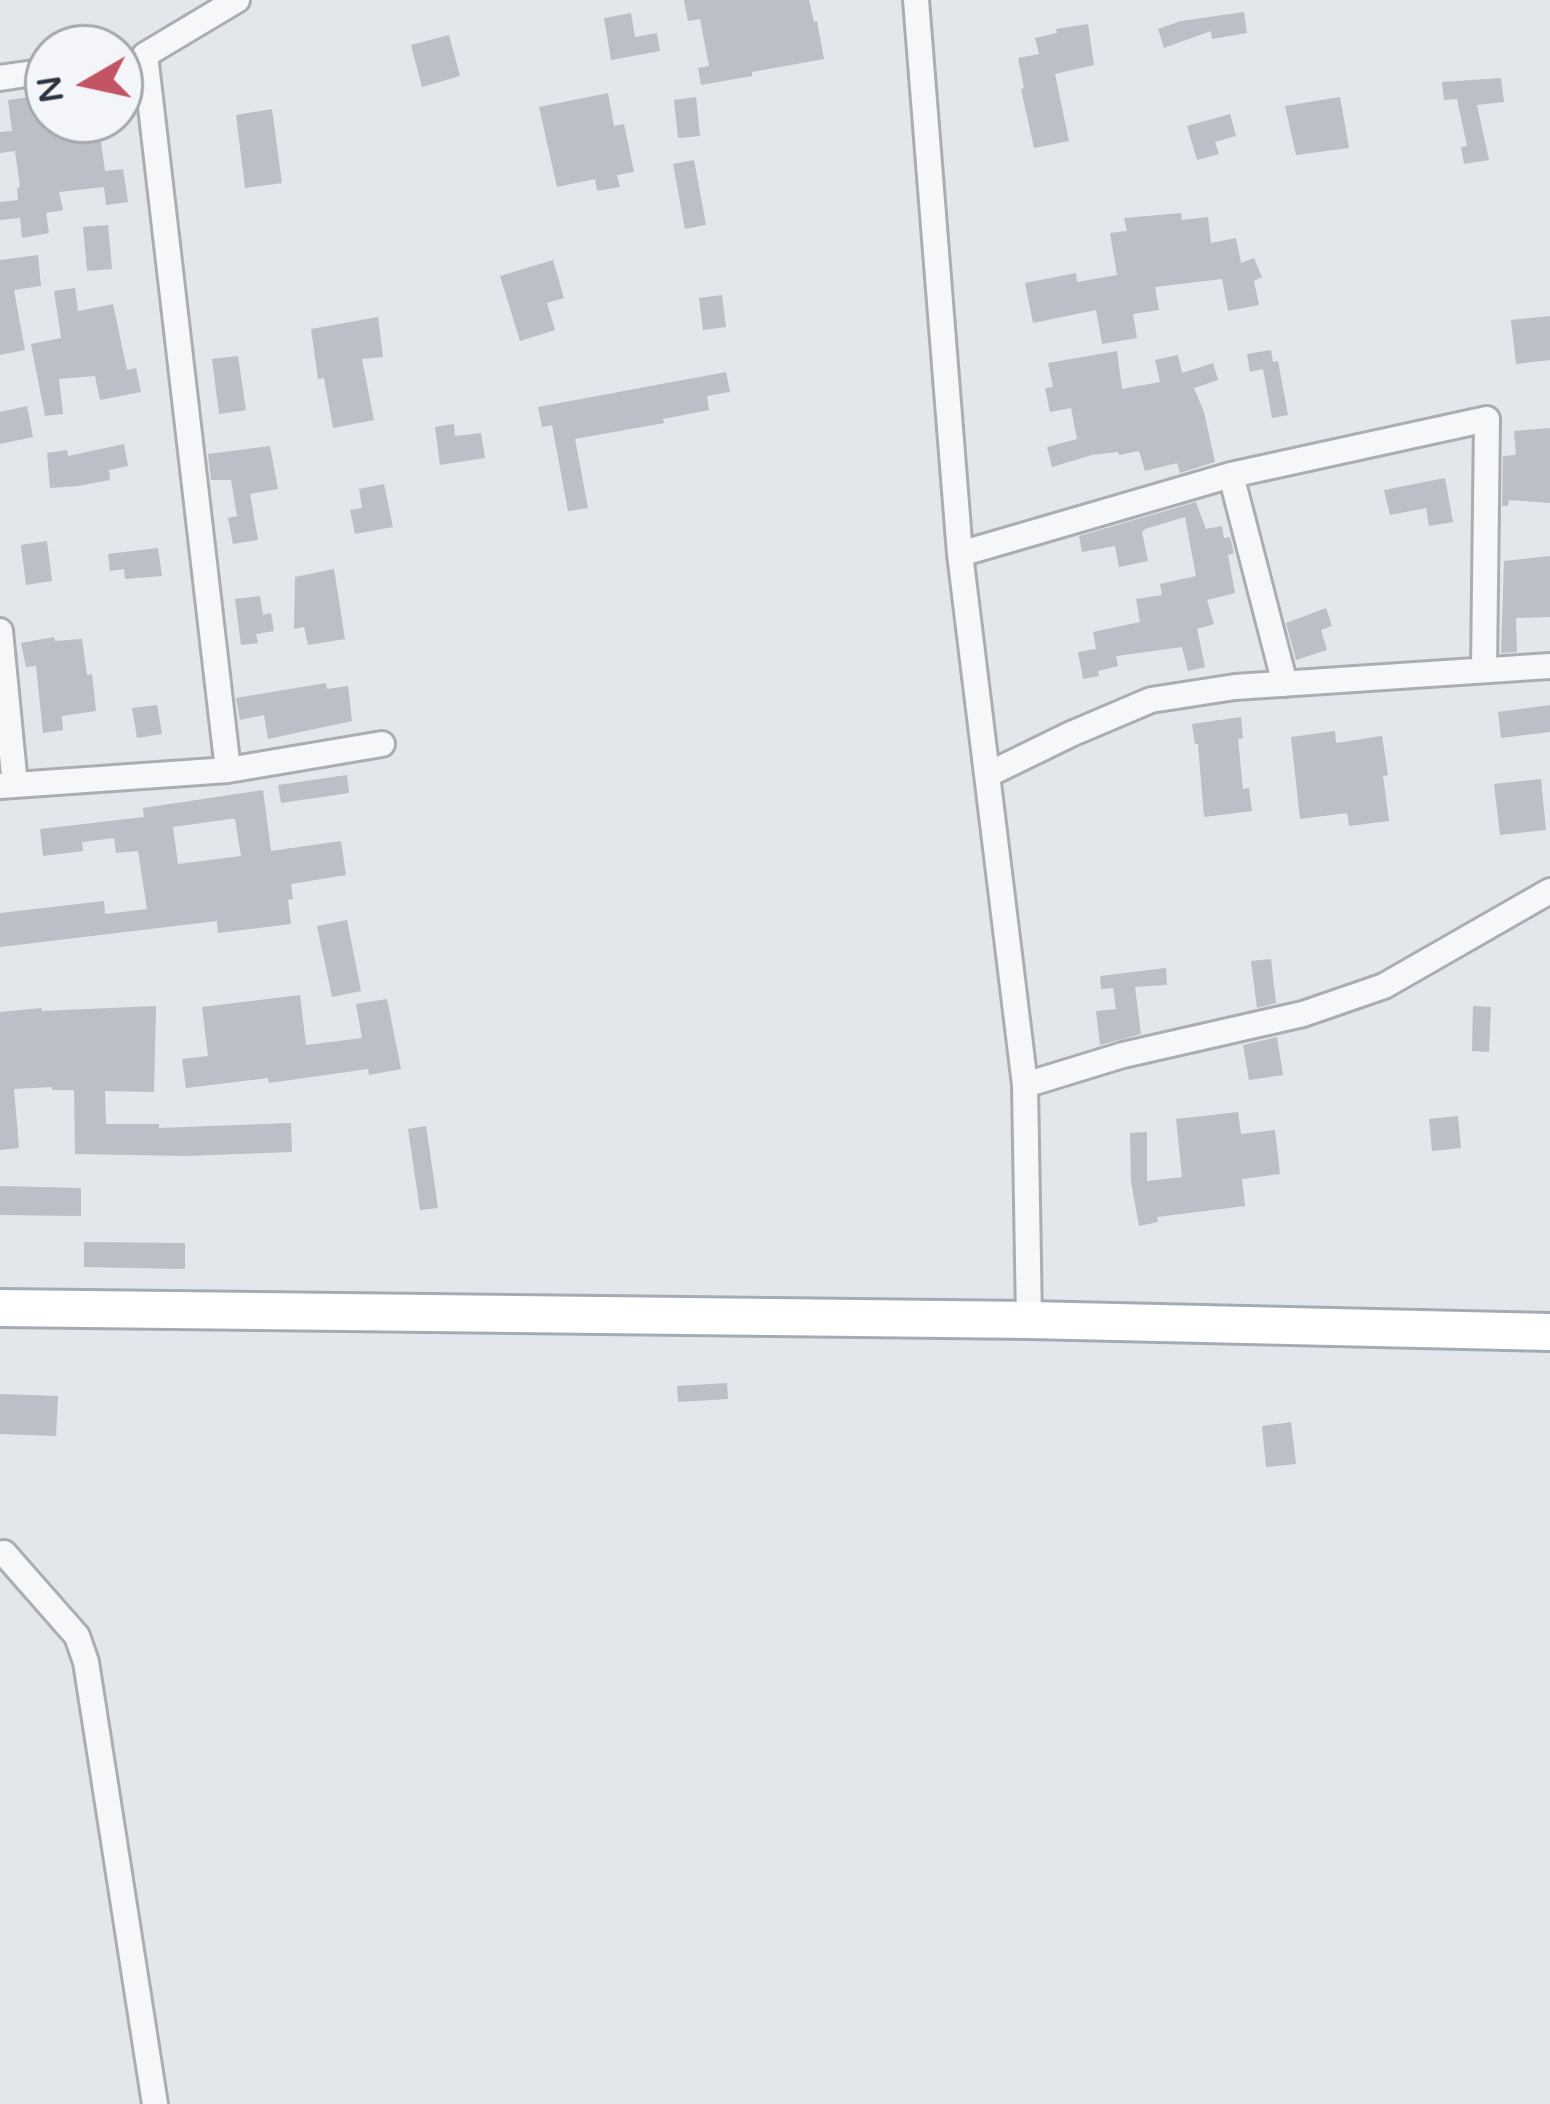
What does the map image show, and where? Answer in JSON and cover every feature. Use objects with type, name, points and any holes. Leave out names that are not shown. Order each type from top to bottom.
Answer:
[{"type":"main road","points":[[0,1308],[1029,1320],[1550,1332]]},
{"type":"street","points":[[144,51],[237,0]]},
{"type":"street","points":[[916,0],[961,554],[1025,1085],[1029,1320]]},
{"type":"street","points":[[144,140],[228,770]]},
{"type":"street","points":[[961,554],[1231,475],[1487,419],[1484,670]]},
{"type":"street","points":[[1231,475],[1285,684]]},
{"type":"street","points":[[0,632],[8,786],[228,770],[382,744]]},
{"type":"street","points":[[987,775],[1151,700],[1235,687],[1550,666]]},
{"type":"street","points":[[1025,1085],[1124,1055],[1304,1014],[1384,986],[1550,891]]},
{"type":"street","points":[[4,1553],[76,1636],[86,1662],[155,2104]]},
{"type":"building","points":[[684,0],[809,0],[824,59],[701,85],[698,68],[709,66],[700,19],[688,21]]},
{"type":"building","points":[[1244,12],[1247,33],[1212,39],[1211,31],[1164,48],[1158,29]]},
{"type":"building","points":[[631,13],[635,37],[657,33],[660,51],[611,60],[604,18]]},
{"type":"building","points":[[1088,24],[1094,65],[1055,74],[1069,141],[1034,148],[1018,58],[1039,54],[1035,38]]},
{"type":"building","points":[[449,35],[460,76],[422,87],[411,45]]},
{"type":"building","points":[[1501,78],[1504,102],[1477,105],[1489,160],[1464,164],[1461,147],[1467,146],[1457,99],[1444,100],[1442,82]]},
{"type":"building","points":[[608,93],[614,126],[624,124],[634,172],[617,175],[620,187],[597,191],[595,179],[557,187],[539,107]]},
{"type":"building","points":[[696,97],[700,136],[678,138],[674,100]]},
{"type":"building","points":[[1340,97],[1349,148],[1296,155],[1285,106]]},
{"type":"building","points":[[24,98],[24,144],[101,144],[105,171],[123,169],[128,202],[106,205],[104,187],[59,192],[63,210],[46,213],[49,233],[22,238],[20,218],[0,220],[0,202],[18,200],[20,187],[15,151],[0,153],[0,132],[12,131],[8,100]]},
{"type":"building","points":[[272,109],[282,183],[245,188],[236,115]]},
{"type":"building","points":[[1230,114],[1236,136],[1215,142],[1219,154],[1197,160],[1187,126]]},
{"type":"building","points":[[694,160],[706,225],[685,229],[673,164]]},
{"type":"building","points":[[1181,213],[1182,220],[1208,217],[1211,243],[1236,238],[1241,263],[1254,258],[1262,277],[1254,281],[1259,305],[1228,311],[1222,279],[1155,287],[1159,310],[1133,314],[1137,338],[1102,344],[1096,310],[1033,323],[1025,283],[1076,273],[1077,282],[1117,275],[1110,233],[1127,231],[1124,218]]},
{"type":"building","points":[[108,225],[112,269],[87,271],[83,227]]},
{"type":"building","points":[[38,255],[41,286],[14,290],[25,350],[0,355],[0,260]]},
{"type":"building","points":[[553,260],[564,298],[547,303],[555,330],[520,341],[500,276]]},
{"type":"building","points":[[75,288],[78,311],[113,304],[127,370],[136,368],[141,392],[100,400],[95,376],[59,379],[63,414],[45,416],[31,344],[61,338],[54,291]]},
{"type":"building","points":[[722,295],[726,327],[703,330],[699,298]]},
{"type":"building","points":[[1550,316],[1550,360],[1516,364],[1511,320]]},
{"type":"building","points":[[378,317],[383,357],[362,359],[374,420],[333,428],[324,378],[318,379],[311,329]]},
{"type":"building","points":[[1271,350],[1273,362],[1278,361],[1288,415],[1272,418],[1263,369],[1250,372],[1247,354]]},
{"type":"building","points":[[1117,351],[1122,389],[1160,382],[1155,360],[1178,355],[1182,373],[1213,363],[1218,380],[1194,388],[1215,462],[1180,473],[1177,463],[1145,471],[1139,451],[1092,455],[1052,467],[1047,447],[1077,439],[1071,408],[1050,412],[1045,388],[1053,387],[1048,363]]},
{"type":"building","points":[[238,356],[246,410],[219,414],[212,359]]},
{"type":"building","points":[[726,372],[730,392],[707,396],[709,410],[575,439],[588,508],[568,511],[552,425],[542,427],[538,407]]},
{"type":"building","points":[[27,406],[33,437],[0,444],[0,412]]},
{"type":"building","points":[[454,424],[455,436],[481,433],[485,458],[440,465],[435,427]]},
{"type":"building","points":[[1550,428],[1550,503],[1509,500],[1508,506],[1502,506],[1503,456],[1516,455],[1514,431]]},
{"type":"building","points":[[124,444],[128,466],[109,470],[110,480],[50,488],[47,453],[67,450],[68,456]]},
{"type":"building","points":[[270,446],[278,489],[250,494],[258,540],[233,544],[228,518],[237,516],[231,480],[211,480],[208,454]]},
{"type":"building","points":[[1445,478],[1453,522],[1429,526],[1426,508],[1390,515],[1384,490]]},
{"type":"building","points":[[384,484],[393,527],[355,534],[350,510],[362,508],[359,489]]},
{"type":"building","points":[[1196,502],[1206,529],[1222,526],[1234,553],[1228,555],[1235,593],[1207,600],[1214,624],[1197,629],[1205,667],[1188,671],[1182,647],[1116,656],[1118,666],[1083,679],[1078,652],[1096,649],[1093,632],[1140,622],[1136,599],[1162,595],[1160,584],[1196,576],[1185,517],[1145,529],[1148,561],[1119,567],[1115,546],[1082,552],[1079,536]]},
{"type":"building","points":[[47,541],[52,581],[26,585],[21,545]]},
{"type":"building","points":[[158,548],[162,576],[125,579],[124,569],[110,571],[108,554]]},
{"type":"building","points":[[1550,556],[1550,617],[1516,618],[1517,652],[1501,653],[1504,561]]},
{"type":"building","points":[[334,569],[345,639],[308,645],[304,627],[294,629],[295,577]]},
{"type":"building","points":[[260,596],[263,615],[271,613],[274,631],[256,634],[258,643],[241,645],[235,599]]},
{"type":"building","points":[[1326,608],[1332,626],[1321,630],[1327,650],[1296,660],[1286,623]]},
{"type":"building","points":[[54,637],[55,641],[82,639],[96,711],[62,716],[63,730],[43,733],[36,666],[26,667],[21,643]]},
{"type":"building","points":[[326,683],[327,689],[348,686],[352,721],[268,739],[264,715],[240,720],[236,698]]},
{"type":"building","points":[[157,705],[162,734],[137,738],[132,708]]},
{"type":"building","points":[[1550,705],[1550,732],[1501,738],[1498,712]]},
{"type":"building","points":[[1241,717],[1243,738],[1238,739],[1243,789],[1249,788],[1252,811],[1204,817],[1192,724]]},
{"type":"building","points":[[1335,731],[1336,743],[1382,736],[1389,821],[1349,826],[1347,813],[1300,819],[1291,737]]},
{"type":"building","points":[[347,775],[349,793],[281,803],[278,785]]},
{"type":"building","points":[[1541,779],[1546,830],[1500,835],[1494,784]]},
{"type":"building","points":[[263,790],[271,851],[341,841],[346,875],[291,884],[291,924],[218,933],[217,921],[0,947],[0,913],[104,901],[105,914],[147,909],[138,851],[116,853],[114,838],[82,842],[83,851],[43,856],[40,829],[144,817],[143,808]],"holes":[[[235,819],[241,856],[178,864],[173,827]]]},
{"type":"building","points":[[347,920],[361,991],[332,997],[317,926]]},
{"type":"building","points":[[1271,959],[1276,1003],[1257,1008],[1251,961]]},
{"type":"building","points":[[1166,968],[1167,985],[1135,987],[1141,1034],[1100,1045],[1096,1011],[1116,1009],[1113,988],[1101,989],[1100,976]]},
{"type":"building","points":[[300,995],[306,1045],[362,1038],[356,1004],[387,999],[401,1069],[186,1088],[182,1059],[208,1056],[202,1007]]},
{"type":"building","points":[[156,1006],[154,1092],[105,1091],[106,1124],[159,1124],[159,1128],[291,1123],[292,1152],[75,1154],[74,1090],[52,1087],[14,1089],[19,1148],[0,1150],[0,1012]]},
{"type":"building","points":[[1473,1006],[1491,1007],[1489,1052],[1472,1051]]},
{"type":"building","points":[[1277,1037],[1283,1075],[1249,1080],[1243,1045]]},
{"type":"building","points":[[1238,1112],[1241,1134],[1275,1130],[1280,1174],[1242,1179],[1245,1206],[1157,1217],[1158,1222],[1139,1226],[1131,1182],[1130,1133],[1147,1132],[1147,1181],[1182,1177],[1176,1119]]},
{"type":"building","points":[[1458,1116],[1461,1148],[1432,1151],[1429,1119]]},
{"type":"building","points":[[426,1126],[438,1208],[420,1210],[408,1129]]},
{"type":"building","points":[[0,1186],[81,1188],[81,1216],[0,1215]]},
{"type":"building","points":[[84,1242],[185,1243],[185,1269],[84,1267]]},
{"type":"building","points":[[727,1383],[728,1399],[678,1402],[677,1386]]},
{"type":"building","points":[[0,1394],[58,1396],[56,1436],[0,1434]]},
{"type":"building","points":[[1291,1422],[1296,1464],[1266,1467],[1262,1426]]}]
